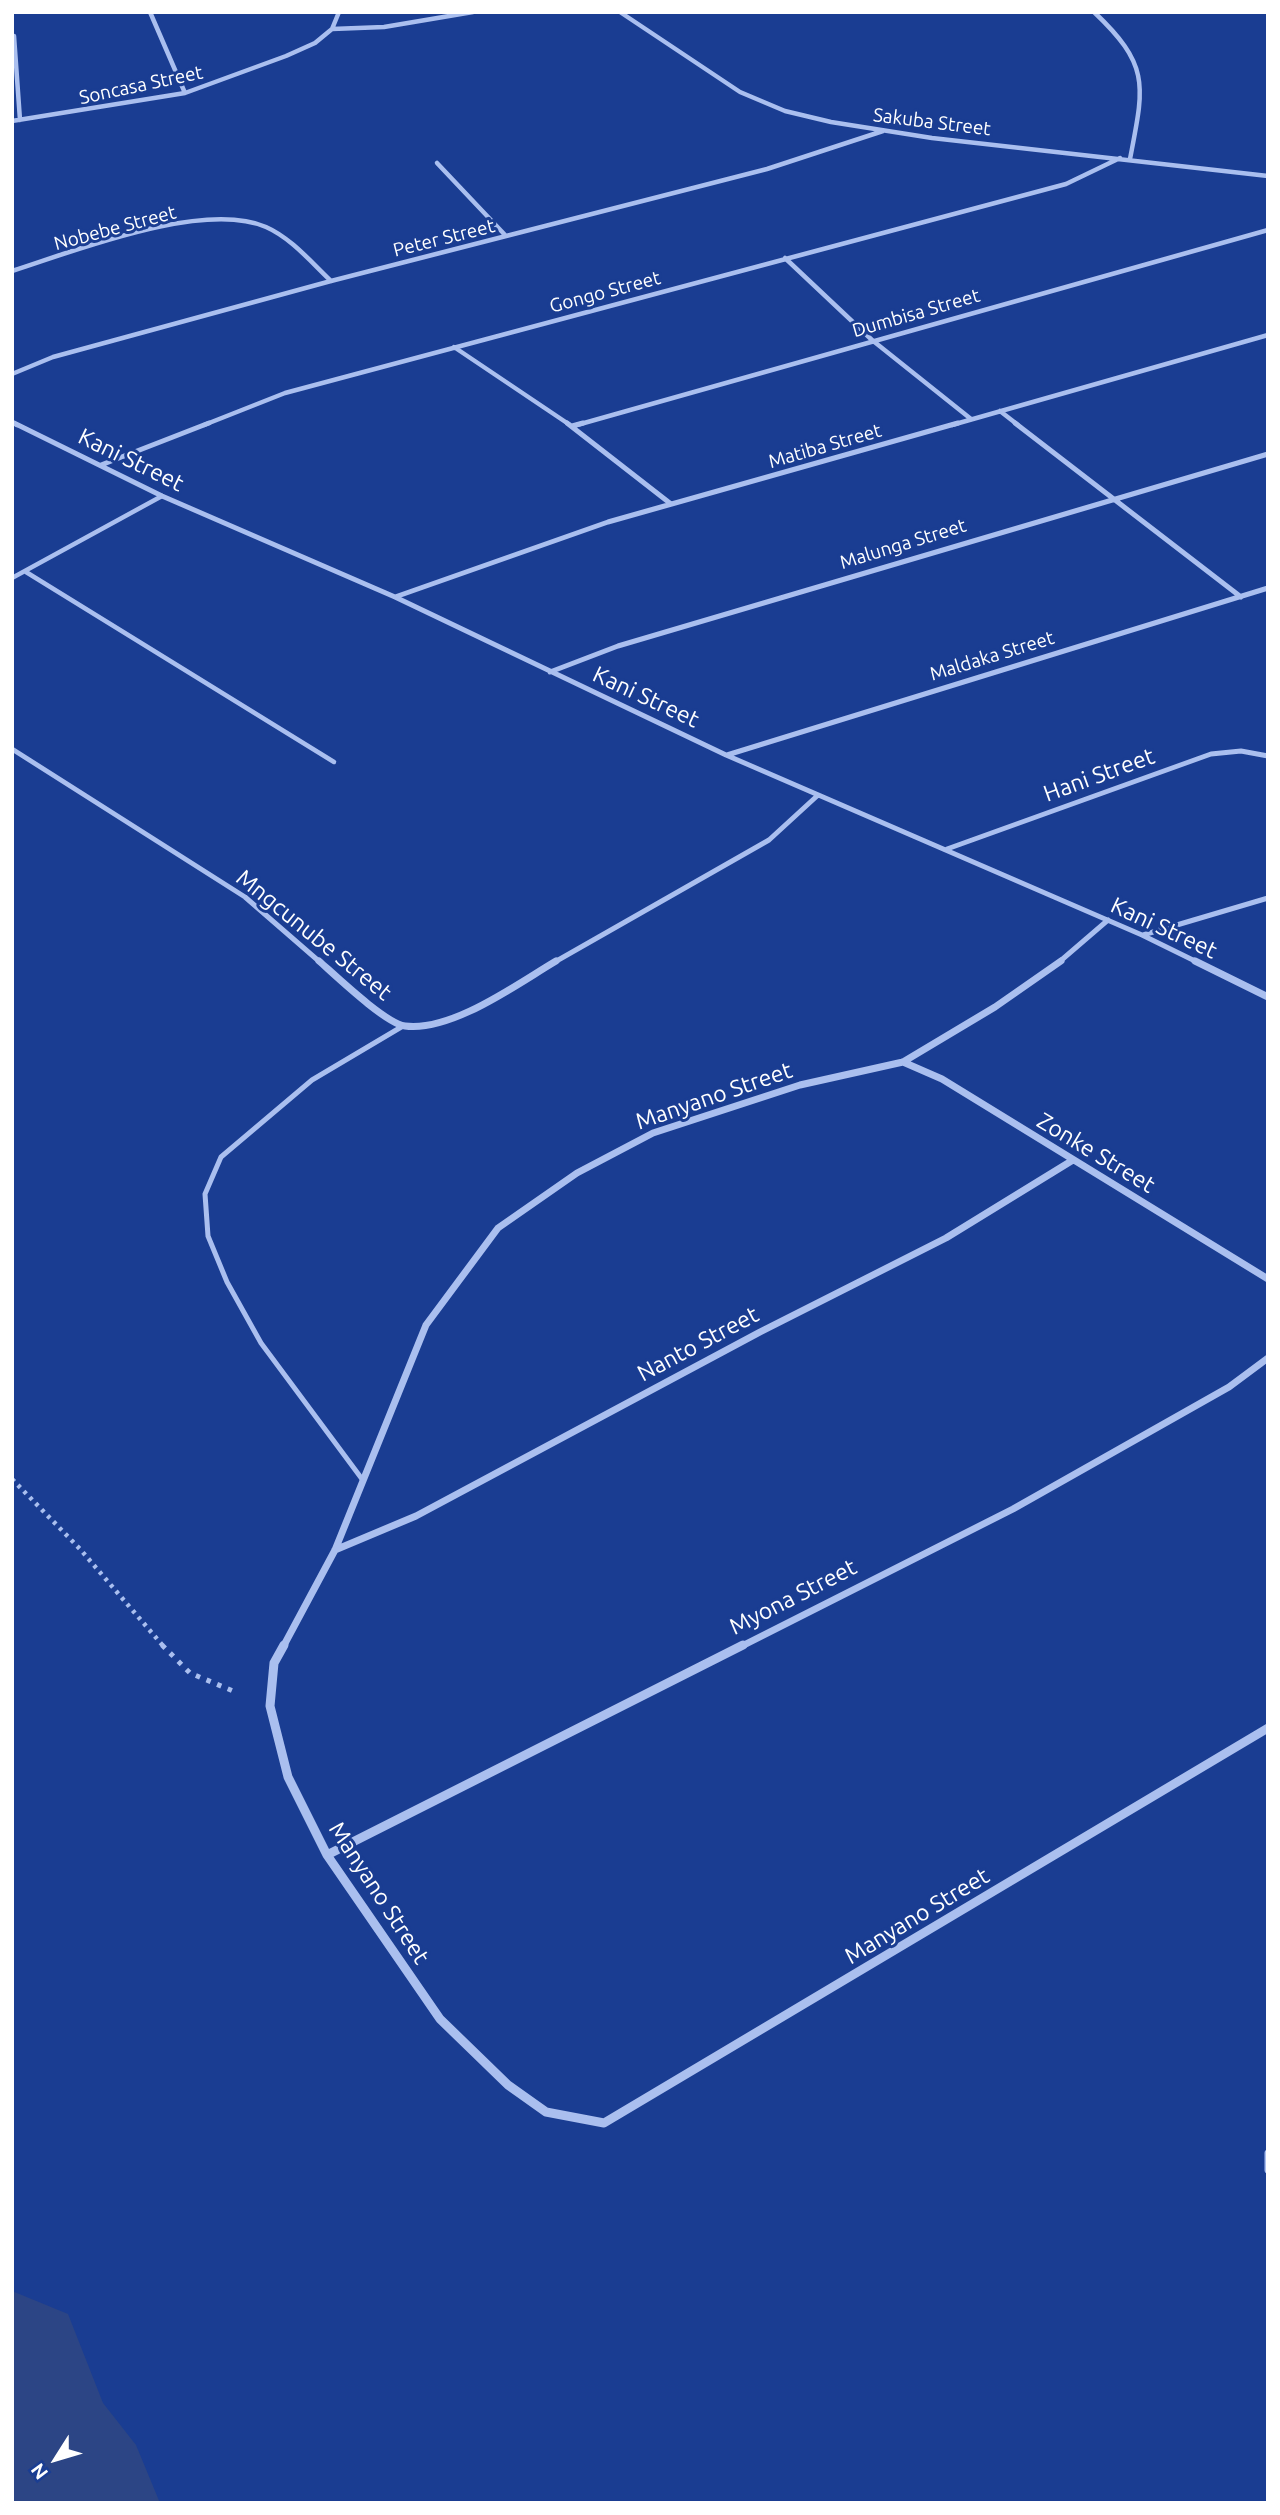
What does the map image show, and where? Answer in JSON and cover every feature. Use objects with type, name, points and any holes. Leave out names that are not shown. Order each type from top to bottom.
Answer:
[{"type":"street","points":[[150,12],[185,93]]},
{"type":"street","points":[[332,29],[339,12]]},
{"type":"street","name":"Soncasa Street","points":[[12,121],[75,113],[185,93],[286,57],[332,29],[384,27],[472,12]]},
{"type":"street","name":"Sakuba Street","points":[[620,12],[740,92],[785,111],[883,131],[1268,176]]},
{"type":"street","points":[[1094,12],[1126,43],[1140,71],[1141,99],[1130,159]]},
{"type":"street","points":[[14,36],[20,120]]},
{"type":"street","name":"Peter Street","points":[[12,374],[53,358],[331,281],[767,169],[883,131]]},
{"type":"street","name":"Gongo Street","points":[[101,465],[285,393],[1066,184],[1120,158]]},
{"type":"street","points":[[438,163],[506,236]]},
{"type":"street","name":"Nobebe Street","points":[[12,271],[145,231],[195,221],[234,220],[263,225],[287,240],[331,281]]},
{"type":"street","name":"Dumbisa Street","points":[[572,426],[1268,230]]},
{"type":"street","points":[[785,258],[872,340],[971,419]]},
{"type":"street","name":"Matiba Street","points":[[395,597],[596,526],[1268,335]]},
{"type":"street","points":[[454,347],[572,426],[671,504]]},
{"type":"street","points":[[1000,411],[1241,597]]},
{"type":"street","name":"Kani Street","points":[[12,422],[162,496],[395,597],[726,755],[1142,935],[1268,997]]},
{"type":"street","name":"Malunga Street","points":[[550,672],[618,646],[1268,454]]},
{"type":"street","name":"Maldaka Street","points":[[726,755],[1268,588]]},
{"type":"street","name":"Mngcunube Street","points":[[12,749],[245,897],[369,1004],[403,1026],[431,1024],[464,1014],[769,840],[817,796]]},
{"type":"street","name":"Hani Street","points":[[946,850],[1211,754],[1241,751],[1268,756]]},
{"type":"street","points":[[1142,935],[1268,898]]},
{"type":"street","name":"Manyano Street","points":[[1108,920],[1061,961],[995,1007],[903,1062],[800,1085],[653,1133],[577,1173],[498,1228],[426,1325],[335,1549],[274,1663],[270,1706],[288,1777],[327,1855],[440,2019],[508,2085],[546,2112],[604,2123],[664,2091],[1268,1728]]},
{"type":"street","name":"Zonke Street","points":[[903,1062],[942,1079],[1268,1279]]},
{"type":"street","name":"Nanto Street","points":[[335,1549],[416,1516],[760,1332],[946,1238],[1073,1160]]},
{"type":"street","name":"Myona Street","points":[[327,1855],[1013,1509],[1228,1387],[1268,1358]]},
{"type":"lane","points":[[12,578],[162,496]]},
{"type":"lane","points":[[26,572],[334,762]]},
{"type":"lane","points":[[362,1479],[261,1343],[226,1282],[208,1236],[205,1194],[221,1157],[312,1080],[403,1026]]},
{"type":"lane","points":[[1268,2153],[1268,2169]]},
{"type":"path","points":[[12,1479],[80,1549],[145,1628],[190,1673],[270,1706]]},
{"type":"waterway","points":[[12,2370],[38,2451],[78,2503]]}]
